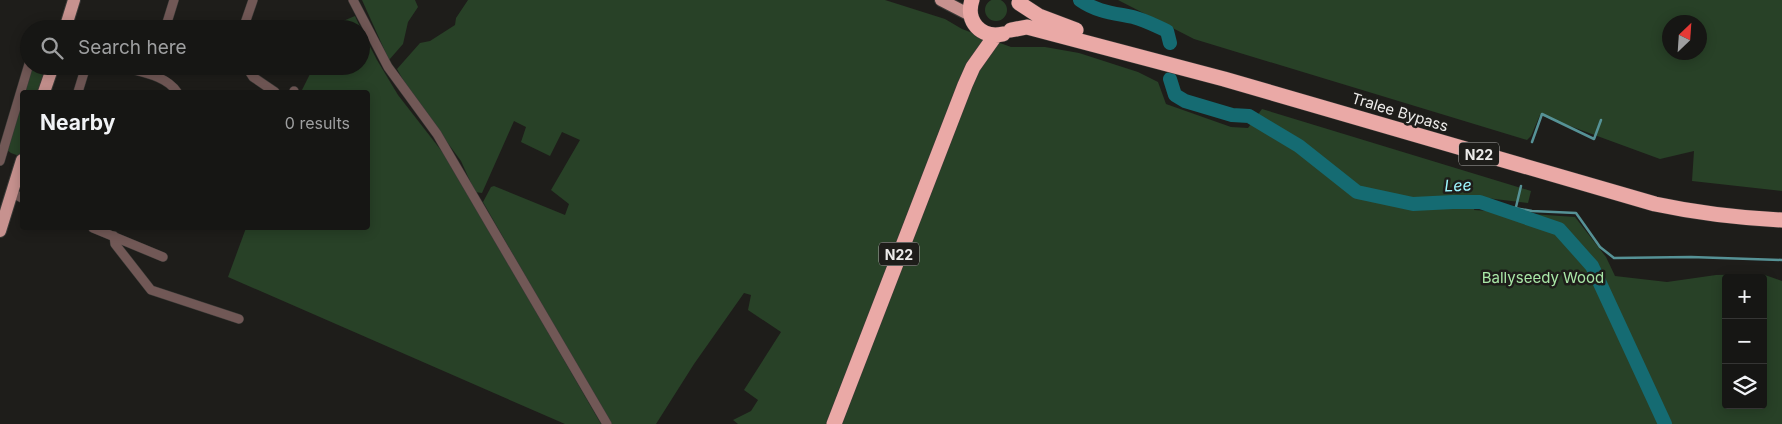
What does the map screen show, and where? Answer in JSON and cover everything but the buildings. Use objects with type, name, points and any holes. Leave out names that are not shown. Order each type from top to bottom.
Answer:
[{"type":"highway","name":"N22","points":[[834,424],[965,85],[973,67],[995,36],[1011,30],[1019,18],[1018,1]]},
{"type":"highway","name":"Tralee Bypass","points":[[1018,1],[1040,16],[1058,24],[1158,58]]},
{"type":"highway","points":[[971,7],[973,23],[978,29],[995,36]]},
{"type":"highway","name":"Tralee Bypass","points":[[1011,30],[1027,26],[1181,64],[1262,90],[1654,204],[1750,219],[1782,220]]},
{"type":"highway","name":"N22","points":[[965,85],[975,50],[978,29]]},
{"type":"highway","name":"Tralee Bypass","points":[[1181,64],[1224,70],[1655,195],[1701,204],[1782,211]]},
{"type":"main road","points":[[68,20],[74,0]]},
{"type":"main road","points":[[940,0],[971,7]]},
{"type":"main road","points":[[45,90],[50,75]]},
{"type":"main road","points":[[0,231],[17,196],[20,174]]},
{"type":"street","points":[[168,20],[174,0]]},
{"type":"street","points":[[246,20],[253,0]]},
{"type":"street","points":[[353,0],[363,20]]},
{"type":"street","points":[[370,33],[388,67],[437,134],[607,424]]},
{"type":"street","points":[[21,90],[26,75]]},
{"type":"street","points":[[79,90],[83,75]]},
{"type":"street","points":[[148,75],[161,79],[175,90]]},
{"type":"street","points":[[252,75],[272,90]]},
{"type":"street","points":[[0,161],[20,94]]},
{"type":"street","points":[[98,230],[163,257]]},
{"type":"street","points":[[114,236],[115,244],[151,290],[239,320]]},
{"type":"green space","points":[[996,-1],[1004,2],[1007,10],[1004,18],[996,21],[988,18],[985,10],[988,2]]},
{"type":"green space","points":[[362,0],[415,0],[418,7],[408,22],[403,44],[389,60]]},
{"type":"green space","name":"Ballyseedy Wood","points":[[468,0],[885,0],[945,19],[962,29],[1011,47],[1045,47],[1079,53],[1138,72],[1158,82],[1166,104],[1231,127],[1248,128],[1262,109],[1531,191],[1528,203],[1478,197],[1474,210],[1575,217],[1606,257],[1615,276],[1667,282],[1722,275],[1722,409],[1767,409],[1767,276],[1782,281],[1782,424],[738,424],[733,420],[751,411],[758,400],[744,390],[781,332],[748,310],[751,295],[744,293],[694,364],[656,424],[610,424],[483,202],[491,187],[494,186],[565,215],[569,204],[551,190],[580,140],[562,132],[550,156],[521,142],[526,127],[514,121],[482,193],[475,192],[461,161],[410,92],[397,69],[420,43],[430,41],[455,25],[456,18]]},
{"type":"green space","points":[[1118,0],[1782,0],[1782,191],[1692,181],[1694,151],[1660,159],[1540,115],[1531,136],[1527,140],[1194,39]]},
{"type":"green space","points":[[355,16],[357,20],[345,20]]},
{"type":"green space","points":[[370,46],[398,95],[447,158],[601,424],[565,424],[228,277],[245,230],[370,230],[370,90],[302,90],[310,75],[370,75]]},
{"type":"green space","points":[[29,75],[44,75],[40,90],[25,90]]},
{"type":"green space","points":[[20,106],[19,156],[7,150]]},
{"type":"waterway","name":"Lee","points":[[1080,0],[1099,10],[1137,18],[1167,31],[1170,43]]},
{"type":"waterway","name":"Lee","points":[[1170,79],[1175,95],[1185,101],[1232,115],[1249,116],[1299,146],[1357,192],[1413,204],[1480,202],[1559,229],[1592,266],[1665,424]]},
{"type":"waterway","points":[[1532,142],[1542,114],[1594,139],[1601,120]]},
{"type":"waterway","points":[[1516,207],[1521,186]]},
{"type":"waterway","points":[[1480,202],[1532,211],[1576,213],[1600,247],[1614,258],[1691,257],[1782,260]]}]
